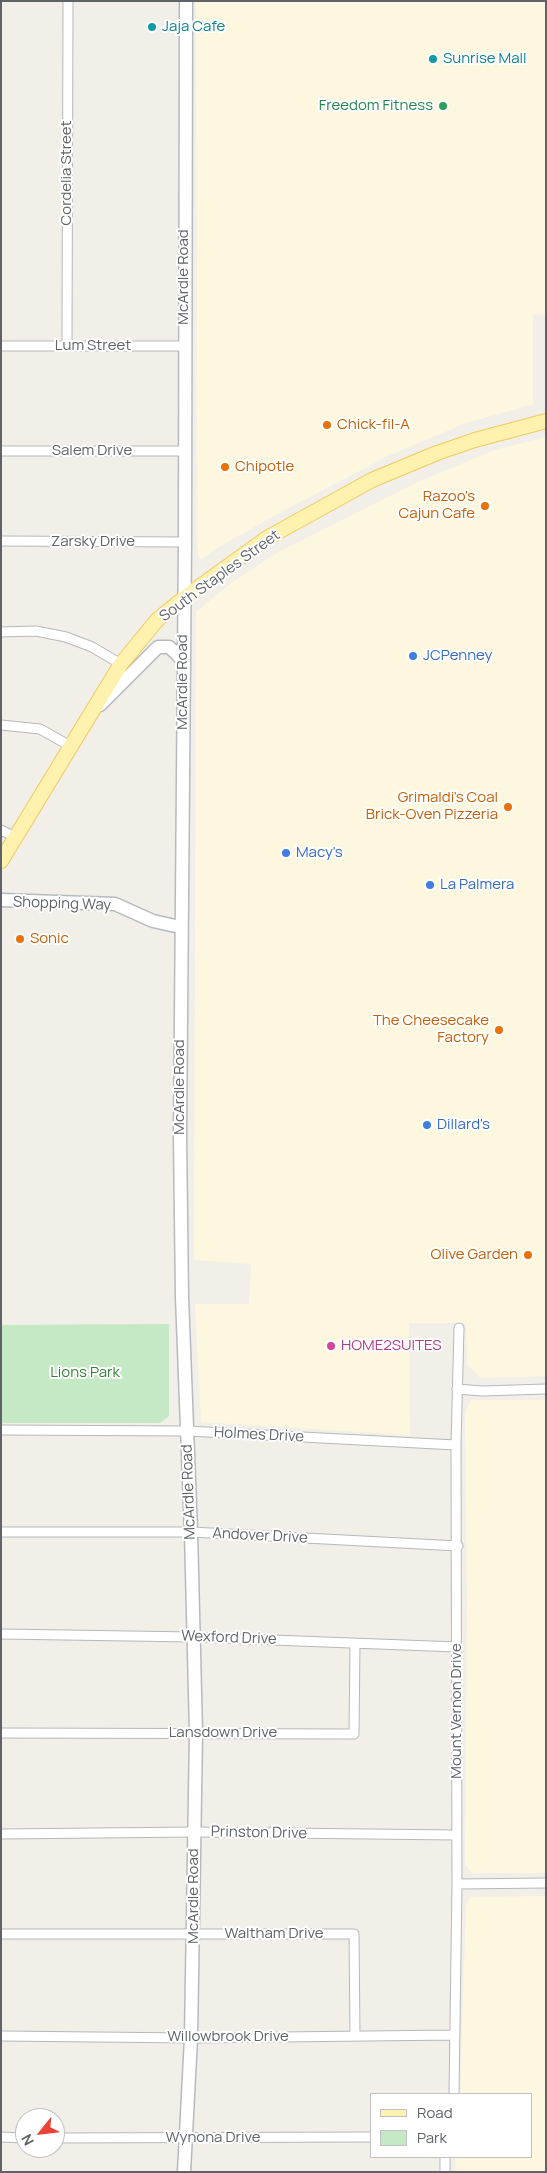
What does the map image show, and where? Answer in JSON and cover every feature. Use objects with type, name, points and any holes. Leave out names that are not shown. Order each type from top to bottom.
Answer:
[{"type":"main road","name":"McArdle Road","points":[[184,2172],[194,1934],[196,1733],[180,1146],[180,927],[185,542],[186,1]]},
{"type":"main road","name":"South Staples Street","points":[[1,861],[121,664],[157,620],[184,598],[267,538],[372,480],[460,445],[511,428],[546,421]]},
{"type":"main road","points":[[90,716],[136,667],[158,647],[169,647],[184,663]]},
{"type":"main road","name":"Shopping Way","points":[[1,900],[113,904],[153,921],[180,927]]},
{"type":"street","name":"Cordelia Street","points":[[67,345],[68,1]]},
{"type":"street","name":"Lum Street","points":[[1,346],[184,346]]},
{"type":"street","name":"Salem Drive","points":[[1,451],[184,451]]},
{"type":"street","name":"Zarsky Drive","points":[[1,541],[185,542]]},
{"type":"street","points":[[1,632],[36,631],[66,637],[92,647],[121,664]]},
{"type":"street","points":[[1,725],[40,729],[72,747]]},
{"type":"street","points":[[1,830],[15,837]]},
{"type":"street","name":"Mount Vernon Drive","points":[[454,2093],[457,1884],[456,1647],[458,1546],[456,1445],[459,1328]]},
{"type":"street","points":[[457,1389],[482,1391],[546,1389]]},
{"type":"street","name":"Holmes Drive","points":[[1,1430],[187,1431],[456,1445]]},
{"type":"street","name":"Andover Drive","points":[[1,1532],[191,1532],[458,1546]]},
{"type":"street","name":"Wexford Drive","points":[[1,1634],[193,1637],[456,1647]]},
{"type":"street","name":"Lansdown Drive","points":[[1,1733],[354,1734],[356,1644]]},
{"type":"street","name":"Prinston Drive","points":[[1,1834],[194,1832],[457,1835]]},
{"type":"street","points":[[457,1884],[546,1883]]},
{"type":"street","name":"Waltham Drive","points":[[1,1934],[354,1934],[355,2036]]},
{"type":"street","name":"Willowbrook Drive","points":[[1,2036],[191,2038],[455,2035]]},
{"type":"street","name":"Wynona Drive","points":[[65,2138],[370,2137]]},
{"type":"street","points":[[1,2138],[15,2138]]},
{"type":"street","points":[[445,2158],[445,2172]]},
{"type":"shaded area","points":[[196,1],[546,1],[546,315],[533,314],[533,404],[463,424],[388,456],[281,512],[201,559],[198,556],[197,544]]},
{"type":"shaded area","points":[[546,437],[546,1376],[480,1378],[467,1364],[466,1323],[409,1323],[410,1435],[201,1422],[195,1304],[249,1304],[251,1264],[194,1260],[196,612],[230,584],[275,554],[420,481],[492,451]]},
{"type":"shaded area","points":[[471,1400],[546,1400],[546,1873],[472,1873],[465,1864],[467,1605],[465,1413]]},
{"type":"shaded area","points":[[546,1896],[546,2172],[456,2172],[455,2158],[532,2158],[532,2093],[460,2093],[466,1907],[470,1897]]},
{"type":"green space","name":"Lions Park","points":[[169,1324],[169,1416],[160,1423],[1,1423],[1,1325]]},
{"type":"place","name":"Jaja Cafe","points":[[152,27]]},
{"type":"place","name":"Sunrise Mall","points":[[433,59]]},
{"type":"place","name":"Freedom Fitness","points":[[443,106]]},
{"type":"place","name":"Chick-fil-A","points":[[327,425]]},
{"type":"place","name":"Chipotle","points":[[225,467]]},
{"type":"place","name":"Razoo's Cajun Cafe","points":[[485,506]]},
{"type":"place","name":"JCPenney","points":[[413,656]]},
{"type":"place","name":"Grimaldi's Coal Brick-Oven Pizzeria","points":[[508,807]]},
{"type":"place","name":"Macy's","points":[[286,853]]},
{"type":"place","name":"La Palmera","points":[[430,885]]},
{"type":"place","name":"Sonic","points":[[20,939]]},
{"type":"place","name":"The Cheesecake Factory","points":[[499,1030]]},
{"type":"place","name":"Dillard's","points":[[427,1125]]},
{"type":"place","name":"Olive Garden","points":[[528,1255]]},
{"type":"place","name":"HOME2SUITES","points":[[331,1346]]}]
